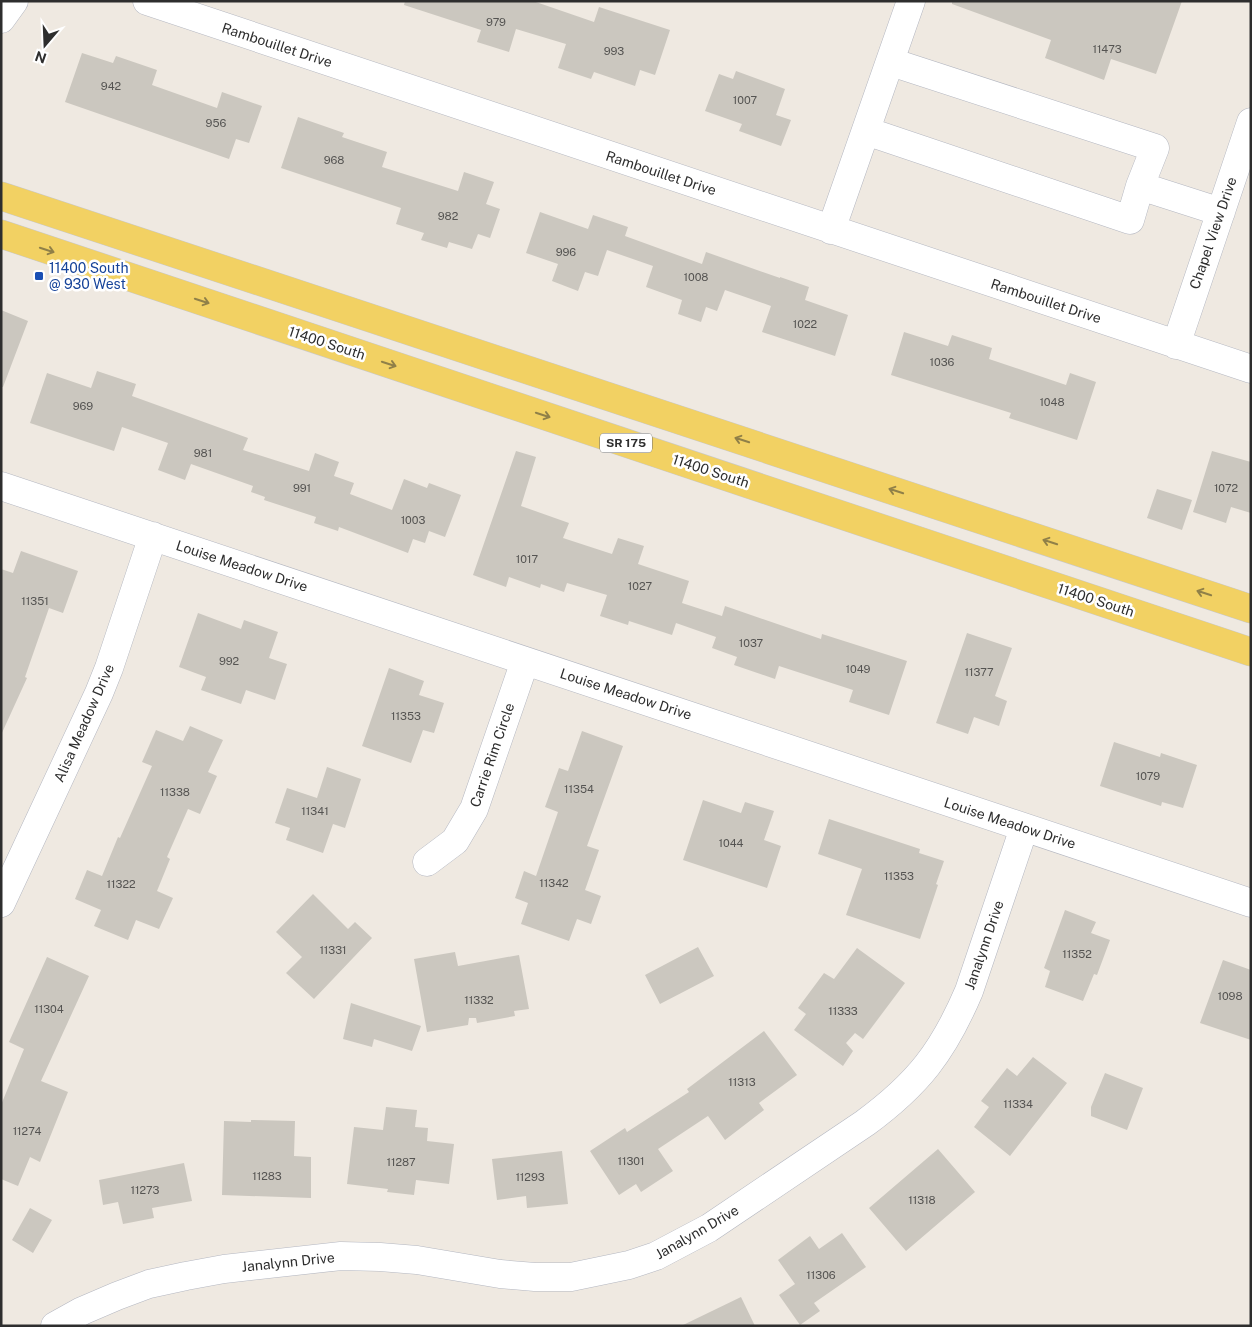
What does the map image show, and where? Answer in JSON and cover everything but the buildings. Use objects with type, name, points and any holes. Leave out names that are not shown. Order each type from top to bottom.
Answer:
[{"type":"main road","points":[[1,196],[1251,609]]},
{"type":"main road","name":"11400 South","points":[[1,234],[1251,652]]},
{"type":"street","points":[[1,18],[14,1]]},
{"type":"street","name":"Rambouillet Drive","points":[[147,1],[1251,369]]},
{"type":"street","points":[[831,230],[911,1]]},
{"type":"street","points":[[866,131],[1130,220],[1140,186],[1155,148],[891,62]]},
{"type":"street","name":"Chapel View Drive","points":[[1176,345],[1251,122]]},
{"type":"street","points":[[1140,186],[1221,212]]},
{"type":"street","name":"Louise Meadow Drive","points":[[1,486],[1251,903]]},
{"type":"street","name":"Alisa Meadow Drive","points":[[1,904],[100,694],[152,536]]},
{"type":"street","name":"Carrie Rim Circle","points":[[427,862],[456,841],[474,810],[525,661]]},
{"type":"street","name":"Janalynn Drive","points":[[55,1326],[99,1304],[149,1284],[224,1270],[341,1256],[417,1260],[500,1274],[535,1277],[571,1277],[630,1265],[656,1256],[684,1242],[709,1228],[872,1117],[909,1087],[928,1066],[958,1017],[969,991],[1024,828]]},
{"type":"place","name":"11400 South @ 930 West","points":[[39,276]]}]
